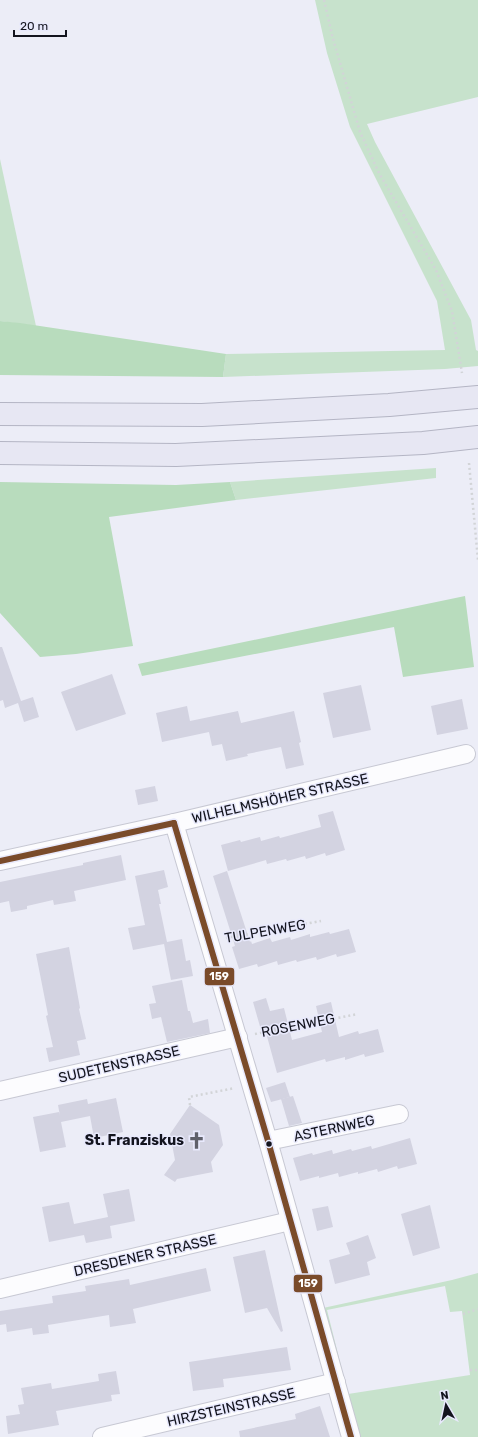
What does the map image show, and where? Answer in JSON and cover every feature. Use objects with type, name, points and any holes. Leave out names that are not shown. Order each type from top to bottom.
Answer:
[{"type":"highway","points":[[0,414],[202,415],[389,405],[478,397]]},
{"type":"highway","points":[[0,453],[176,455],[423,443],[478,437]]},
{"type":"street","name":"WILHELMSHÖHER STRASSE","points":[[0,861],[174,823],[466,754]]},
{"type":"street","points":[[174,823],[252,1085],[351,1437]]},
{"type":"street","name":"SUDETENSTRASSE","points":[[0,1091],[238,1037]]},
{"type":"street","name":"ASTERNWEG","points":[[268,1141],[399,1114]]},
{"type":"street","name":"DRESDENER STRASSE","points":[[0,1289],[290,1221]]},
{"type":"street","name":"HIRZSTEINSTRASSE","points":[[102,1437],[336,1382]]},
{"type":"path","points":[[324,0],[332,35],[360,132],[379,173],[436,270],[452,311],[462,373]]},
{"type":"path","points":[[469,463],[478,560]]},
{"type":"path","name":"TULPENWEG","points":[[208,941],[321,921]]},
{"type":"path","name":"ROSENWEG","points":[[238,1037],[358,1014]]},
{"type":"path","points":[[190,1105],[188,1097],[252,1085]]},
{"type":"path","points":[[462,1314],[478,1309]]},
{"type":"path","points":[[470,1370],[478,1370]]},
{"type":"green space","points":[[315,0],[478,0],[478,97],[367,124],[375,142],[471,320],[476,350],[478,351],[478,366],[445,369],[223,377],[226,354],[445,350],[437,301],[350,127],[327,53]]},
{"type":"green space","points":[[0,159],[36,326],[0,321]]},
{"type":"green space","points":[[0,321],[226,354],[223,377],[0,375]]},
{"type":"green space","points":[[436,468],[436,478],[236,500],[230,482]]},
{"type":"green space","points":[[0,482],[176,485],[230,482],[236,500],[109,517],[133,646],[76,654],[40,657],[0,613]]},
{"type":"green space","points":[[465,596],[474,667],[403,677],[394,627],[142,676],[138,664]]},
{"type":"green space","points":[[478,1273],[478,1437],[357,1437],[323,1308]],"holes":[[[445,1286],[450,1312],[462,1311],[470,1375],[348,1394],[327,1310]]]},
{"type":"building","points":[[0,647],[2,647],[21,701],[33,697],[39,717],[24,722],[18,703],[5,708],[3,700],[0,701]]},
{"type":"building","points":[[112,674],[126,714],[76,731],[61,692]]},
{"type":"building","points":[[361,685],[371,730],[333,738],[323,693]]},
{"type":"building","points":[[462,699],[468,729],[437,735],[431,706]]},
{"type":"building","points":[[187,706],[190,721],[238,711],[241,723],[294,711],[301,742],[299,743],[304,765],[286,769],[281,747],[247,754],[248,756],[226,761],[222,744],[212,746],[209,732],[162,742],[156,713]]},
{"type":"building","points":[[155,786],[158,801],[138,805],[135,790]]},
{"type":"building","points":[[333,811],[345,850],[326,856],[325,853],[306,859],[305,856],[267,864],[266,860],[228,871],[221,845],[260,837],[261,841],[279,836],[280,838],[321,827],[318,815]]},
{"type":"building","points":[[121,855],[126,880],[74,891],[76,901],[54,905],[53,900],[27,906],[27,909],[11,912],[9,901],[0,903],[0,882],[83,865],[83,863]]},
{"type":"building","points":[[164,870],[168,887],[158,890],[161,904],[159,904],[167,942],[182,939],[186,961],[190,960],[193,976],[171,980],[164,944],[133,950],[128,928],[145,925],[135,876]]},
{"type":"building","points":[[227,871],[250,942],[251,941],[252,944],[270,938],[272,942],[290,937],[291,940],[310,934],[310,937],[349,929],[356,952],[337,957],[336,954],[317,960],[316,957],[297,962],[296,960],[278,965],[277,961],[258,967],[257,964],[239,969],[232,947],[235,946],[213,876]]},
{"type":"building","points":[[69,947],[79,1009],[86,1039],[77,1041],[80,1055],[49,1062],[46,1048],[53,1047],[46,1016],[48,1015],[36,954]]},
{"type":"building","points":[[182,980],[188,1011],[190,1011],[193,1023],[208,1019],[210,1033],[167,1042],[161,1017],[152,1019],[149,1004],[156,1003],[152,986]]},
{"type":"building","points":[[266,998],[270,1011],[284,1008],[292,1040],[322,1032],[316,1006],[331,1002],[339,1037],[358,1031],[359,1034],[378,1029],[384,1052],[365,1057],[364,1054],[345,1060],[345,1057],[326,1062],[325,1059],[277,1073],[265,1029],[261,1030],[253,1002]]},
{"type":"building","points":[[285,1082],[290,1097],[271,1102],[266,1088]]},
{"type":"building","points":[[293,1096],[302,1123],[289,1126],[281,1099]]},
{"type":"building","points":[[116,1098],[123,1132],[94,1138],[90,1116],[61,1122],[66,1147],[40,1152],[33,1117],[59,1112],[60,1116],[58,1105],[87,1099],[88,1104]]},
{"type":"building","name":"St. Franziskus","points":[[190,1105],[219,1125],[223,1145],[211,1162],[213,1172],[177,1179],[175,1182],[164,1175],[175,1160],[170,1134]]},
{"type":"building","points":[[410,1138],[417,1164],[398,1169],[397,1166],[378,1172],[377,1169],[339,1177],[338,1173],[300,1181],[293,1158],[332,1150],[333,1154],[371,1146],[372,1149]]},
{"type":"building","points":[[129,1189],[135,1221],[110,1226],[112,1238],[86,1243],[84,1235],[49,1242],[42,1207],[69,1202],[74,1224],[108,1217],[103,1194]]},
{"type":"building","points":[[430,1205],[440,1248],[413,1256],[401,1214]]},
{"type":"building","points":[[328,1206],[333,1227],[317,1231],[312,1209]]},
{"type":"building","points":[[368,1235],[376,1258],[367,1262],[370,1275],[335,1284],[329,1260],[350,1254],[346,1243]]},
{"type":"building","points":[[265,1250],[283,1331],[281,1332],[267,1308],[245,1313],[233,1257]]},
{"type":"building","points":[[206,1268],[211,1291],[133,1309],[136,1323],[110,1327],[109,1315],[48,1325],[49,1333],[33,1335],[32,1328],[7,1332],[6,1324],[0,1325],[0,1311],[53,1303],[52,1296],[86,1291],[85,1286],[129,1279],[130,1285]]},
{"type":"building","points":[[287,1347],[291,1370],[223,1379],[224,1387],[193,1391],[189,1362]]},
{"type":"building","points":[[116,1371],[120,1394],[111,1395],[112,1401],[56,1411],[59,1425],[8,1434],[6,1416],[20,1414],[18,1405],[24,1404],[21,1388],[51,1383],[52,1389],[99,1381],[98,1374]]},
{"type":"building","points":[[320,1406],[330,1437],[240,1437],[239,1431],[296,1419],[295,1414]]},
{"type":"transit line","name":"159","points":[[174,823],[268,1141],[351,1437]]},
{"type":"transit line","name":"159","points":[[0,861],[174,823]]},
{"type":"place","name":"St. Franziskus","points":[[197,1140]]}]
